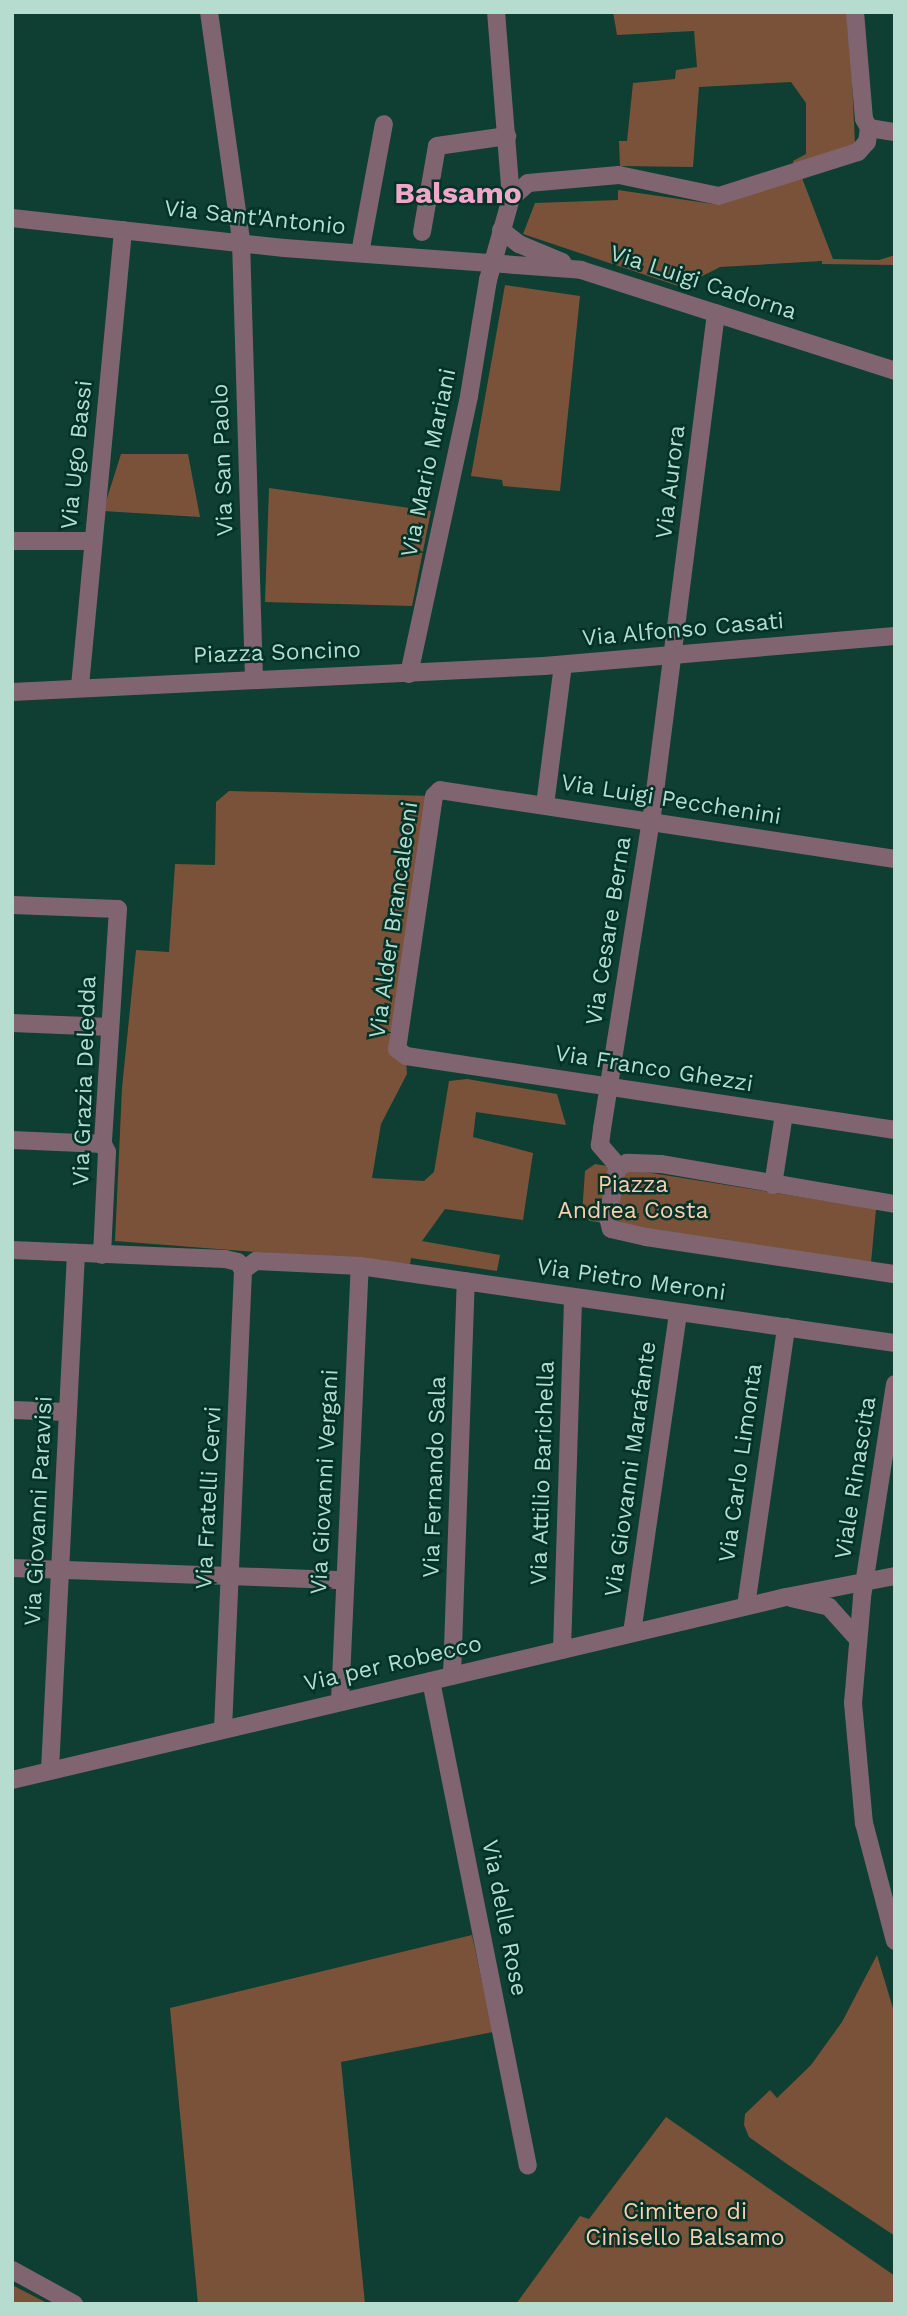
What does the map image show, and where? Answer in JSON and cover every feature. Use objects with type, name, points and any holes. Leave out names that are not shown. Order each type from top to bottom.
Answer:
[{"type":"street","name":"Via San Paolo","points":[[209,12],[241,241],[254,677]]},
{"type":"street","points":[[496,12],[507,136],[520,180],[619,175],[719,196],[858,152],[867,142],[869,128],[864,120],[855,12]]},
{"type":"street","points":[[360,253],[384,124]]},
{"type":"street","points":[[869,128],[895,132]]},
{"type":"street","points":[[422,232],[437,146],[507,136]]},
{"type":"street","name":"Via Mario Mariani","points":[[410,674],[470,396],[493,260],[510,198],[520,180]]},
{"type":"street","name":"Via Sant'Antonio","points":[[12,218],[360,253],[493,260]]},
{"type":"street","name":"Via Ugo Bassi","points":[[80,686],[123,230]]},
{"type":"street","points":[[501,230],[519,244],[581,270]]},
{"type":"street","name":"Via Luigi Cadorna","points":[[493,260],[581,270],[895,371]]},
{"type":"street","name":"Via Aurora","points":[[674,656],[716,313]]},
{"type":"street","points":[[12,541],[92,541]]},
{"type":"street","name":"Via Alfonso Casati","points":[[475,670],[563,665],[895,636]]},
{"type":"street","name":"Via Cesare Berna","points":[[608,1088],[651,822],[674,656]]},
{"type":"street","points":[[545,806],[563,665]]},
{"type":"street","name":"Piazza Soncino","points":[[12,692],[254,677],[475,670]]},
{"type":"street","name":"Via Luigi Pecchenini","points":[[440,790],[895,859]]},
{"type":"street","name":"Via Alder Brancaleoni","points":[[406,1056],[397,1049],[434,796],[440,790]]},
{"type":"street","name":"Via Grazia Deledda","points":[[12,905],[117,909],[103,1144],[107,1152],[102,1255]]},
{"type":"street","points":[[12,1023],[110,1027]]},
{"type":"street","name":"Via Franco Ghezzi","points":[[406,1056],[895,1130]]},
{"type":"street","points":[[608,1088],[600,1145],[618,1166]]},
{"type":"street","points":[[773,1185],[785,1114]]},
{"type":"street","points":[[12,1140],[103,1144]]},
{"type":"street","points":[[618,1166],[660,1164],[895,1204]]},
{"type":"street","points":[[618,1166],[607,1219],[611,1229],[895,1274]]},
{"type":"street","points":[[12,1250],[225,1259],[238,1262],[243,1270]]},
{"type":"street","name":"Via Giovanni Paravisi","points":[[50,1770],[76,1253]]},
{"type":"street","name":"Via Pietro Meroni","points":[[243,1270],[256,1261],[360,1266],[895,1343]]},
{"type":"street","name":"Via Giovanni Vergani","points":[[340,1701],[360,1266]]},
{"type":"street","name":"Via Fratelli Cervi","points":[[223,1729],[243,1270]]},
{"type":"street","name":"Via Fernando Sala","points":[[452,1676],[466,1281]]},
{"type":"street","name":"Via Attilio Barichella","points":[[562,1650],[573,1297]]},
{"type":"street","name":"Via Giovanni Marafante","points":[[632,1633],[678,1312]]},
{"type":"street","name":"Via Carlo Limonta","points":[[746,1606],[786,1327]]},
{"type":"street","name":"Viale Rinascita","points":[[895,1384],[857,1638],[853,1703],[857,1777],[869,1847],[895,1941]]},
{"type":"street","points":[[12,1410],[68,1412]]},
{"type":"street","points":[[12,1568],[230,1578],[344,1580]]},
{"type":"street","name":"Via per Robecco","points":[[12,1780],[746,1606],[865,1579],[895,1576]]},
{"type":"street","name":"Via per Robecco","points":[[786,1597],[829,1607],[857,1638]]},
{"type":"street","name":"Via delle Rose","points":[[431,1681],[528,2165]]},
{"type":"street","points":[[12,2270],[74,2304]]},
{"type":"green space","points":[[613,12],[849,12],[855,145],[794,167],[793,161],[806,154],[806,103],[791,82],[699,87],[693,167],[620,166],[619,141],[627,141],[633,83],[675,79],[676,70],[697,67],[694,31],[617,35]]},
{"type":"green space","points":[[802,178],[833,259],[879,260],[895,255],[895,265],[822,264],[822,261],[720,267],[681,287],[523,234],[535,203],[618,200],[618,190],[720,205]]},
{"type":"green space","points":[[505,285],[580,296],[560,491],[503,486],[502,480],[471,476]]},
{"type":"green space","points":[[121,454],[188,454],[200,517],[103,511]]},
{"type":"green space","points":[[269,488],[431,511],[412,606],[265,602]]},
{"type":"green space","points":[[229,791],[434,796],[405,1044],[407,1074],[381,1124],[372,1178],[424,1181],[434,1172],[449,1081],[467,1079],[557,1094],[566,1125],[476,1112],[473,1137],[533,1153],[523,1220],[445,1209],[422,1241],[500,1255],[497,1271],[411,1258],[410,1264],[115,1241],[122,1088],[136,950],[169,952],[175,864],[215,865],[216,802]]},
{"type":"green space","name":"Piazza Andrea Costa","points":[[595,1164],[876,1209],[871,1263],[590,1221],[582,1214],[585,1171]]},
{"type":"green space","points":[[472,1935],[493,2032],[341,2062],[365,2304],[198,2304],[170,2008]]},
{"type":"green space","points":[[877,1955],[895,2015],[895,2236],[749,2137],[744,2125],[745,2114],[770,2090],[777,2098],[811,2065],[842,2022]]},
{"type":"green space","name":"Cimitero di Cinisello Balsamo","points":[[666,2117],[895,2276],[895,2304],[516,2304],[580,2216],[589,2219]]},
{"type":"green space","points":[[14,2286],[49,2304],[12,2304]]},
{"type":"district","name":"Balsamo","points":[[458,193]]}]
